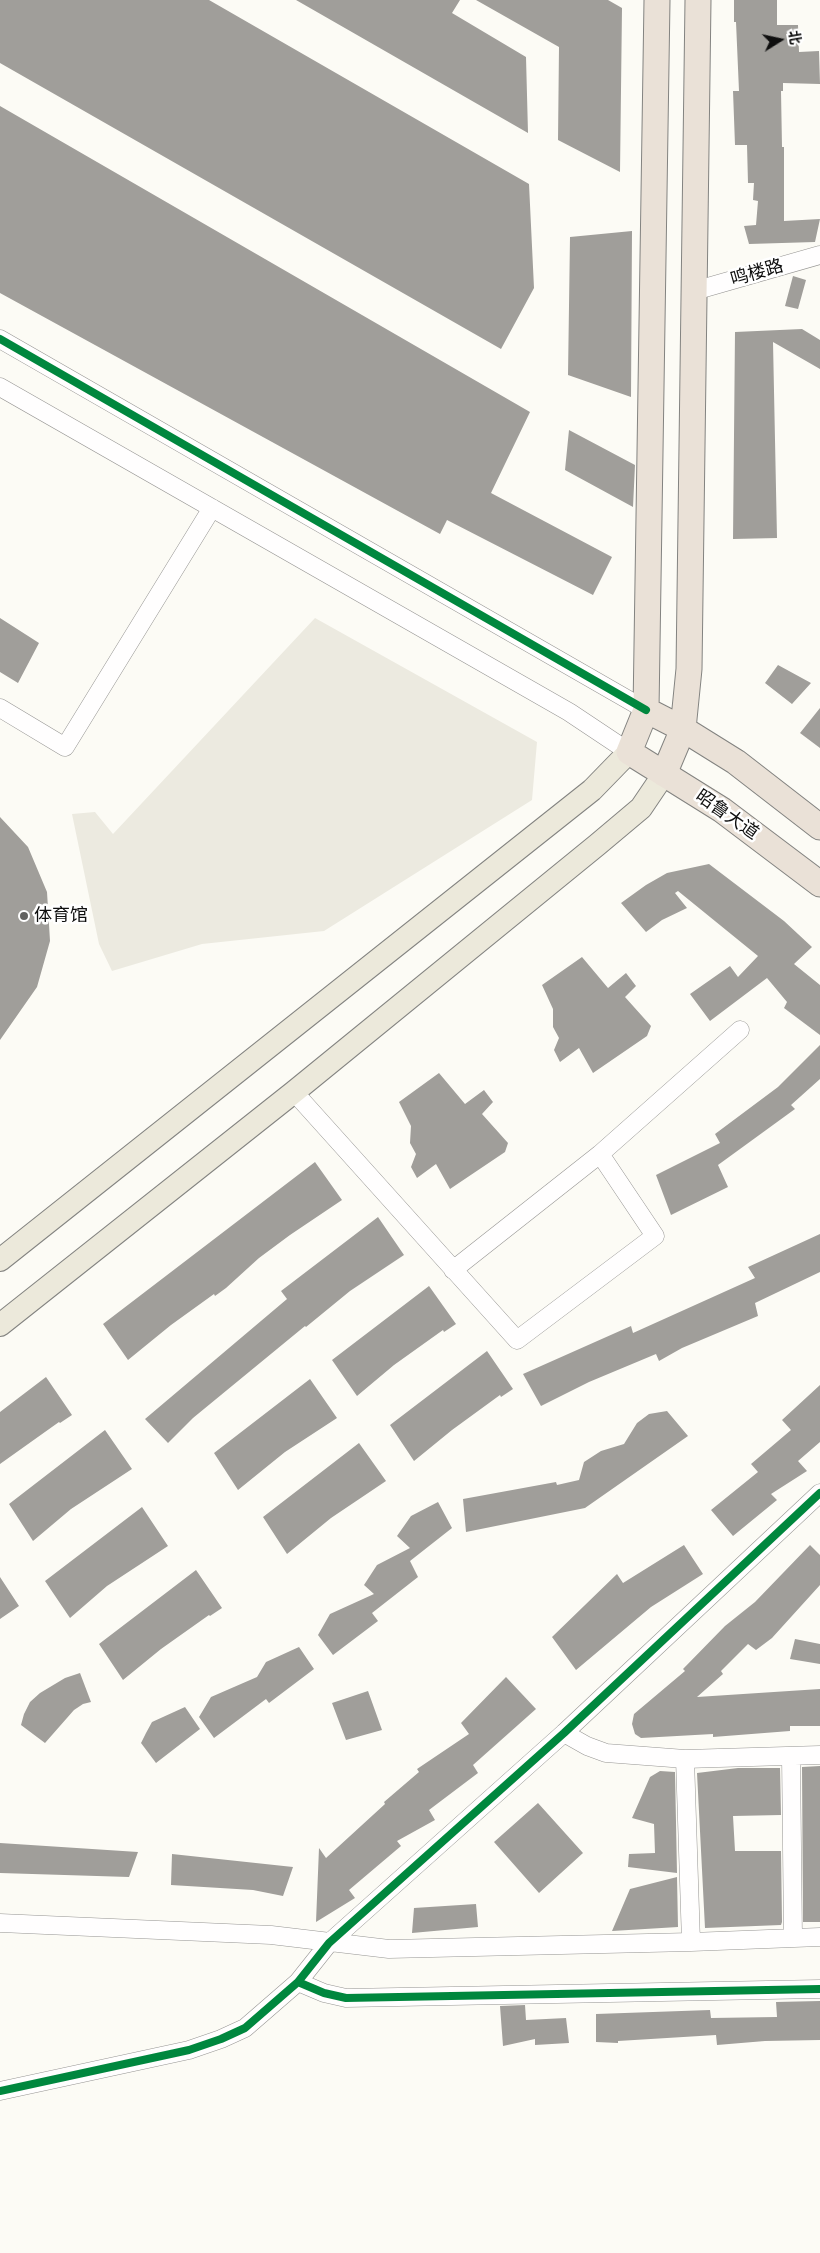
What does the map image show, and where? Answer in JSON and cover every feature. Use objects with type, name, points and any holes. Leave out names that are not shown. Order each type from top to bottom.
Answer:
[{"type":"highway","points":[[629,752],[646,710],[657,0]]},
{"type":"highway","points":[[664,774],[683,729],[689,669],[698,0]]},
{"type":"highway","points":[[646,710],[683,729],[736,762],[820,827]]},
{"type":"highway","name":"昭鲁大道","points":[[629,752],[722,810],[820,884]]},
{"type":"main road","points":[[4,1250],[584,796],[629,752]]},
{"type":"main road","points":[[0,1325],[294,1092],[641,808],[664,774]]},
{"type":"street","name":"鸣楼路","points":[[694,291],[820,254]]},
{"type":"street","points":[[0,339],[646,710]]},
{"type":"street","points":[[0,387],[569,712],[629,752]]},
{"type":"street","points":[[0,708],[65,747],[212,508]]},
{"type":"street","points":[[453,1270],[600,1154],[740,1030]]},
{"type":"street","points":[[294,1092],[516,1340],[655,1236],[600,1154]]},
{"type":"street","points":[[0,2091],[189,2050],[245,2028],[298,1982],[329,1943],[564,1733],[820,1493]]},
{"type":"street","points":[[564,1733],[587,1746],[606,1753],[685,1759],[820,1755]]},
{"type":"street","points":[[791,1756],[793,1938]]},
{"type":"street","points":[[685,1759],[691,1942]]},
{"type":"street","points":[[0,1923],[271,1935],[389,1949],[820,1937]]},
{"type":"street","points":[[298,1982],[324,1993],[346,1998],[820,1989]]},
{"type":"shaded area","points":[[315,618],[537,742],[532,800],[324,931],[202,944],[112,971],[99,944],[72,814],[95,812],[113,834]]},
{"type":"building","points":[[0,0],[209,0],[529,184],[534,288],[501,349],[0,63]]},
{"type":"building","points":[[296,0],[460,0],[452,13],[526,57],[528,133]]},
{"type":"building","points":[[476,0],[608,0],[622,8],[620,172],[558,140],[559,47]]},
{"type":"building","points":[[734,0],[777,0],[777,25],[798,25],[799,52],[819,51],[820,84],[783,83],[783,91],[781,91],[782,147],[784,147],[784,221],[820,219],[815,242],[749,244],[744,226],[756,225],[758,201],[753,200],[754,183],[748,183],[747,145],[735,145],[733,91],[739,91]]},
{"type":"building","points":[[0,106],[530,412],[491,493],[612,557],[593,595],[447,520],[440,534],[0,293]]},
{"type":"building","points":[[632,231],[631,397],[568,375],[570,237]]},
{"type":"building","points":[[793,276],[806,280],[798,309],[785,306]]},
{"type":"building","points":[[802,329],[820,340],[820,369],[773,342],[777,538],[733,539],[735,332]]},
{"type":"building","points":[[569,430],[635,465],[633,507],[565,470]]},
{"type":"building","points":[[0,618],[39,643],[18,683],[0,672]]},
{"type":"building","points":[[778,665],[811,683],[792,704],[765,683]]},
{"type":"building","points":[[820,708],[820,748],[800,733]]},
{"type":"building","name":"体育馆","points":[[0,817],[28,847],[47,892],[50,941],[37,987],[0,1040]]},
{"type":"building","points":[[709,864],[784,921],[812,947],[794,964],[820,985],[820,1035],[784,1008],[787,1002],[767,978],[710,1021],[690,994],[730,966],[738,977],[758,956],[678,891],[675,893],[687,908],[662,920],[646,932],[621,903],[667,873]]},
{"type":"building","points":[[582,957],[608,988],[626,973],[636,986],[625,997],[651,1026],[647,1036],[593,1073],[579,1048],[560,1062],[554,1050],[559,1038],[553,1027],[553,1009],[542,985]]},
{"type":"building","points":[[820,1045],[820,1079],[791,1105],[795,1109],[718,1165],[728,1187],[671,1215],[656,1175],[720,1143],[715,1134],[778,1087]]},
{"type":"building","points":[[439,1073],[465,1104],[484,1090],[493,1102],[482,1114],[508,1143],[505,1152],[450,1189],[436,1164],[417,1178],[411,1167],[416,1154],[410,1143],[411,1126],[399,1102]]},
{"type":"building","points":[[315,1162],[342,1200],[259,1258],[226,1288],[215,1296],[214,1294],[171,1325],[128,1360],[103,1324]]},
{"type":"building","points":[[378,1217],[404,1255],[350,1291],[305,1326],[193,1418],[168,1443],[145,1419],[287,1299],[281,1291]]},
{"type":"building","points":[[820,1234],[820,1272],[755,1303],[758,1316],[682,1348],[659,1361],[656,1354],[589,1382],[541,1406],[523,1374],[631,1326],[633,1333],[755,1278],[748,1267]]},
{"type":"building","points":[[429,1286],[456,1324],[444,1332],[443,1330],[394,1365],[357,1396],[332,1360]]},
{"type":"building","points":[[487,1351],[513,1389],[501,1397],[500,1395],[414,1461],[390,1425]]},
{"type":"building","points":[[46,1377],[72,1415],[59,1422],[0,1464],[0,1412]]},
{"type":"building","points":[[310,1379],[337,1418],[285,1452],[238,1490],[214,1453]]},
{"type":"building","points":[[820,1385],[820,1442],[798,1461],[807,1471],[771,1494],[777,1500],[733,1536],[711,1510],[758,1472],[751,1464],[791,1430],[782,1420]]},
{"type":"building","points":[[667,1411],[688,1436],[585,1508],[466,1532],[463,1499],[556,1482],[557,1485],[579,1480],[584,1462],[601,1451],[624,1444],[637,1423],[649,1414]]},
{"type":"building","points":[[105,1430],[132,1469],[71,1509],[33,1541],[9,1504]]},
{"type":"building","points":[[359,1443],[386,1481],[331,1518],[287,1554],[263,1517]]},
{"type":"building","points":[[438,1502],[452,1528],[410,1561],[418,1577],[372,1613],[378,1621],[333,1655],[318,1635],[330,1614],[374,1594],[364,1585],[377,1565],[410,1548],[397,1536],[411,1516]]},
{"type":"building","points":[[142,1507],[168,1546],[107,1586],[70,1618],[45,1581]]},
{"type":"building","points":[[684,1545],[703,1574],[651,1607],[576,1670],[552,1637],[617,1574],[623,1583]]},
{"type":"building","points":[[810,1545],[820,1555],[820,1585],[772,1638],[756,1650],[748,1644],[721,1671],[723,1674],[697,1697],[820,1689],[820,1726],[790,1726],[790,1731],[713,1737],[713,1734],[641,1738],[635,1734],[632,1724],[634,1714],[685,1671],[683,1669],[725,1626],[755,1602]]},
{"type":"building","points":[[196,1570],[222,1608],[161,1649],[123,1680],[99,1644]]},
{"type":"building","points":[[0,1577],[19,1606],[0,1619]]},
{"type":"building","points":[[795,1639],[820,1644],[820,1664],[790,1659]]},
{"type":"building","points":[[299,1647],[314,1669],[269,1703],[266,1699],[214,1738],[199,1717],[211,1697],[257,1677],[266,1662]]},
{"type":"building","points":[[80,1673],[91,1702],[83,1704],[74,1710],[45,1743],[21,1725],[30,1702],[40,1693],[65,1678]]},
{"type":"building","points":[[506,1677],[536,1709],[473,1765],[478,1773],[429,1810],[435,1820],[397,1841],[401,1846],[349,1890],[355,1898],[316,1922],[319,1848],[326,1858],[385,1804],[384,1802],[419,1772],[417,1769],[469,1734],[461,1723]]},
{"type":"building","points":[[368,1691],[382,1730],[346,1740],[332,1703]]},
{"type":"building","points":[[185,1707],[200,1729],[156,1763],[141,1743],[146,1733],[152,1722]]},
{"type":"building","points":[[820,1766],[820,1922],[803,1922],[802,1767]]},
{"type":"building","points":[[738,1768],[780,1768],[781,1815],[733,1816],[735,1851],[781,1851],[782,1922],[781,1925],[705,1928],[697,1773]]},
{"type":"building","points":[[660,1771],[675,1772],[677,1873],[628,1867],[629,1854],[655,1853],[654,1824],[632,1818],[650,1777]]},
{"type":"building","points":[[538,1803],[583,1853],[539,1893],[494,1842]]},
{"type":"building","points":[[0,1843],[138,1852],[129,1877],[0,1873]]},
{"type":"building","points":[[172,1854],[293,1867],[283,1896],[253,1890],[171,1885]]},
{"type":"building","points":[[677,1877],[678,1927],[612,1931],[630,1889]]},
{"type":"building","points":[[476,1904],[478,1927],[412,1933],[414,1908]]},
{"type":"building","points":[[820,2001],[820,2040],[765,2041],[717,2045],[716,2035],[618,2041],[618,2043],[596,2042],[596,2014],[710,2010],[711,2018],[777,2017],[776,2002]]},
{"type":"building","points":[[525,2005],[526,2020],[566,2018],[569,2043],[535,2045],[535,2039],[503,2046],[500,2006]]},
{"type":"cycle path","points":[[0,339],[646,710]]},
{"type":"cycle path","points":[[0,2091],[189,2050],[245,2028],[298,1982],[329,1943],[564,1733],[820,1493]]},
{"type":"cycle path","points":[[298,1982],[324,1993],[346,1998],[820,1989]]},
{"type":"place","name":"体育馆","points":[[24,916]]}]
